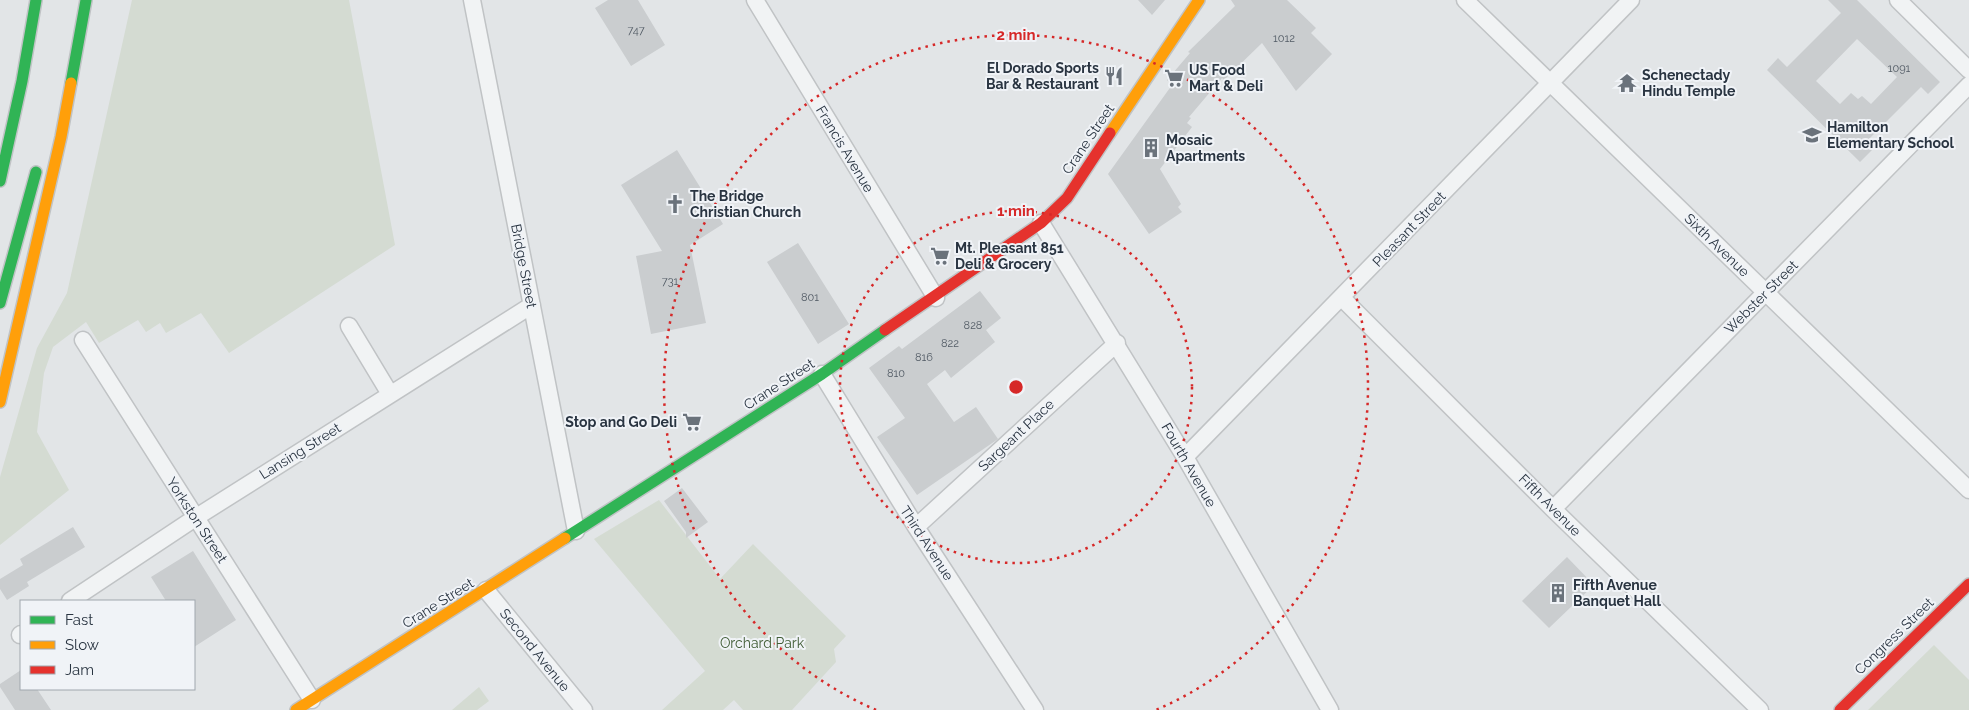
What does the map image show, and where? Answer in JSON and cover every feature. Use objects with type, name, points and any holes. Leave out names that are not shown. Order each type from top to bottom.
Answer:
[{"type":"main road","points":[[6,160],[24,0]]},
{"type":"main road","points":[[0,181],[6,160],[36,0]]},
{"type":"main road","points":[[57,93],[80,0]]},
{"type":"main road","points":[[0,402],[51,183],[86,0]]},
{"type":"main road","name":"Crane Street","points":[[296,710],[822,374],[936,298],[1041,223],[1067,198],[1199,0]]},
{"type":"main road","points":[[0,303],[38,164]]},
{"type":"main road","name":"Congress Street","points":[[1840,710],[1969,584]]},
{"type":"street","name":"Bridge Street","points":[[472,0],[576,532]]},
{"type":"street","name":"Francis Avenue","points":[[755,0],[936,298]]},
{"type":"street","name":"Sixth Avenue","points":[[1465,0],[1969,490]]},
{"type":"street","name":"Pleasant Street","points":[[1185,457],[1631,0]]},
{"type":"street","points":[[1898,0],[1969,70]]},
{"type":"street","name":"Webster Street","points":[[1553,509],[1969,85]]},
{"type":"street","name":"Fourth Avenue","points":[[1041,223],[1117,343],[1185,457],[1330,710]]},
{"type":"street","name":"Fifth Avenue","points":[[1342,298],[1553,509],[1760,710]]},
{"type":"street","name":"Lansing Street","points":[[72,600],[195,518],[532,305]]},
{"type":"street","points":[[349,326],[390,394]]},
{"type":"street","name":"Yorkston Street","points":[[83,340],[312,700]]},
{"type":"street","name":"Sargeant Place","points":[[916,527],[1117,343]]},
{"type":"street","name":"Third Avenue","points":[[822,374],[916,527],[1035,710]]},
{"type":"street","name":"Second Avenue","points":[[486,590],[584,710]]},
{"type":"green space","points":[[132,0],[349,0],[395,245],[229,353],[201,313],[166,333],[160,323],[146,332],[138,320],[99,343],[86,322],[53,347],[44,373],[37,432],[69,490],[0,545],[0,477],[37,348],[67,293]]},
{"type":"green space","name":"Orchard Park","points":[[659,500],[720,579],[753,544],[846,636],[834,649],[836,662],[792,710],[743,710],[734,700],[723,710],[662,710],[705,671],[594,539]]},
{"type":"green space","points":[[1934,645],[1969,680],[1969,710],[1868,710]]},
{"type":"green space","points":[[479,687],[489,701],[477,710],[452,710]]},
{"type":"building","points":[[608,0],[638,0],[665,45],[631,66],[595,8]]},
{"type":"building","points":[[1138,0],[1165,0],[1152,15]]},
{"type":"building","points":[[1231,0],[1287,0],[1316,28],[1311,33],[1332,54],[1296,91],[1262,43],[1224,80],[1222,78],[1189,117],[1191,118],[1187,123],[1192,127],[1160,169],[1181,204],[1178,207],[1182,212],[1149,234],[1108,174],[1172,85],[1167,80],[1190,53],[1188,52],[1235,6]]},
{"type":"building","name":"Hamilton Elementary School","points":[[1828,0],[1857,0],[1940,82],[1928,94],[1921,87],[1865,143],[1872,150],[1860,162],[1767,70],[1778,58],[1787,67],[1841,13]],"holes":[[[1857,39],[1897,77],[1871,104],[1862,96],[1858,99],[1851,93],[1840,104],[1816,81]]]},
{"type":"building","points":[[677,150],[723,224],[690,245],[706,323],[651,334],[636,256],[662,251],[621,185]]},
{"type":"building","points":[[798,243],[849,324],[818,344],[767,262]]},
{"type":"building","points":[[980,291],[1001,318],[986,330],[995,342],[951,378],[945,370],[927,384],[954,422],[976,407],[998,439],[917,495],[877,437],[905,418],[869,368],[899,346],[902,349]]},
{"type":"building","points":[[682,488],[708,522],[686,538],[686,532],[664,501]]},
{"type":"building","points":[[73,527],[85,547],[27,582],[29,586],[7,600],[0,589],[0,579],[23,565],[20,559]]},
{"type":"building","points":[[193,551],[236,620],[195,646],[195,600],[165,600],[151,577]]},
{"type":"building","name":"Fifth Avenue Banquet Hall","points":[[1567,557],[1594,585],[1549,628],[1522,601]]},
{"type":"building","points":[[20,671],[20,690],[38,690],[51,710],[15,710],[0,684]]},
{"type":"traffic: fast","points":[[0,181],[22,81],[36,0]]},
{"type":"traffic: fast","points":[[71,83],[86,0]]},
{"type":"traffic: fast","points":[[0,303],[36,172]]},
{"type":"traffic: fast","points":[[565,538],[822,374],[885,330]]},
{"type":"traffic: slow","points":[[1110,133],[1199,0]]},
{"type":"traffic: slow","points":[[0,402],[61,137],[71,83]]},
{"type":"traffic: slow","points":[[296,710],[565,538]]},
{"type":"traffic: jam","points":[[885,330],[1041,223],[1067,198],[1110,133]]},
{"type":"traffic: jam","points":[[1840,710],[1969,584]]},
{"type":"place","name":"El Dorado Sports Bar & Restaurant","points":[[1114,76]]},
{"type":"place","name":"US Food Mart & Deli","points":[[1174,78]]},
{"type":"place","name":"Schenectady Hindu Temple","points":[[1627,83]]},
{"type":"place","name":"Hamilton Elementary School","points":[[1812,135]]},
{"type":"place","name":"Mosaic Apartments","points":[[1151,148]]},
{"type":"place","name":"The Bridge Christian Church","points":[[675,204]]},
{"type":"place","name":"Mt. Pleasant 851 Deli & Grocery","points":[[940,256]]},
{"type":"place","name":"Stop and Go Deli","points":[[692,422]]},
{"type":"place","name":"Fifth Avenue Banquet Hall","points":[[1558,593]]}]
